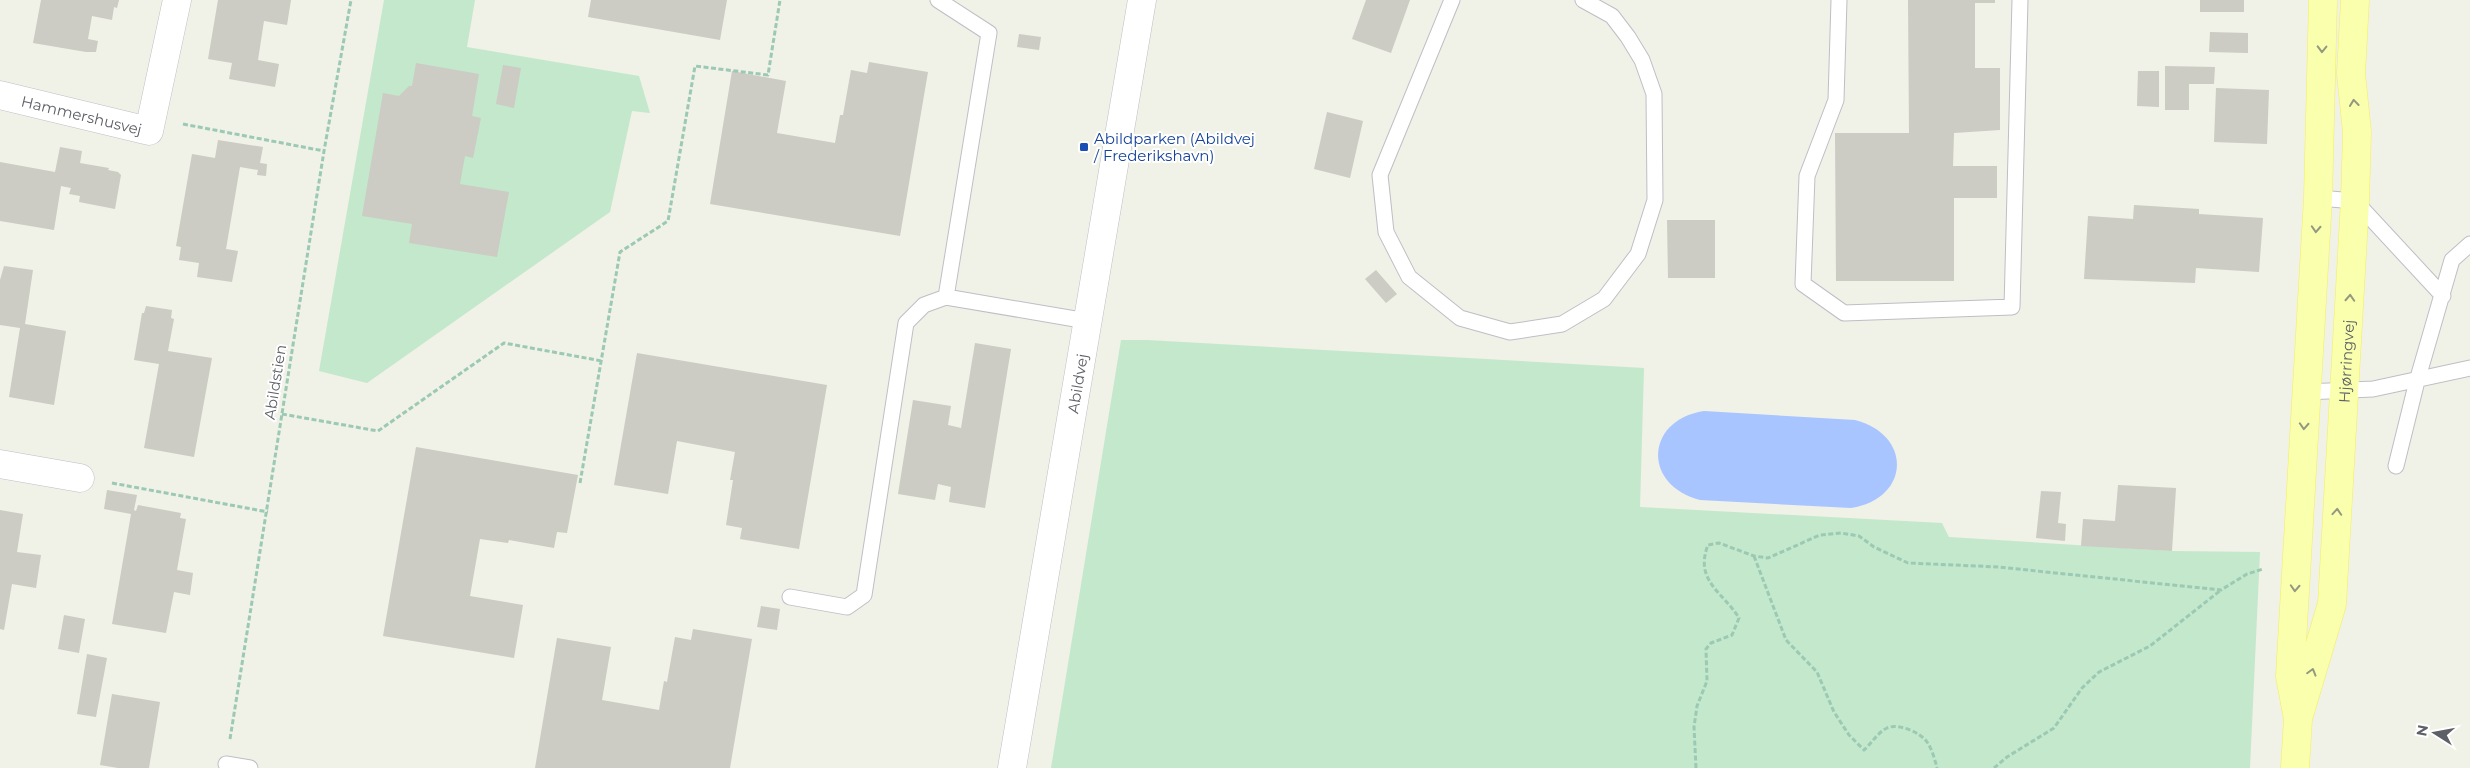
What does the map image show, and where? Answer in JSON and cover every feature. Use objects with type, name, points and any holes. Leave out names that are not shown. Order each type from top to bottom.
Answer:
[{"type":"main road","name":"Hjørringvej","points":[[2298,718],[2290,676],[2318,198],[2323,0]]},
{"type":"main road","name":"Hjørringvej","points":[[2295,768],[2298,718],[2332,604],[2355,202],[2357,132],[2351,74],[2355,0]]},
{"type":"street","name":"Hammershusvej","points":[[0,95],[149,131],[177,0]]},
{"type":"street","name":"Abildvej","points":[[1012,768],[1142,0]]},
{"type":"street","points":[[0,464],[80,478]]},
{"type":"lane","points":[[938,0],[988,32],[946,297]]},
{"type":"lane","points":[[1452,0],[1380,175],[1386,232],[1409,277],[1460,318],[1510,332],[1562,324],[1604,299],[1638,254],[1655,200],[1654,94],[1642,60],[1612,16],[1582,0]]},
{"type":"lane","points":[[1838,0],[1836,100],[1807,176],[1803,284],[1844,313],[2012,308],[2020,0]]},
{"type":"lane","points":[[2318,198],[2355,202],[2443,296]]},
{"type":"lane","points":[[2396,466],[2417,381],[2452,260],[2470,244]]},
{"type":"lane","points":[[790,598],[847,608],[864,595],[906,323],[924,305],[946,297],[1087,321]]},
{"type":"lane","points":[[2306,392],[2373,390],[2470,368]]},
{"type":"lane","points":[[226,764],[250,768]]},
{"type":"path","name":"Abildstien","points":[[226,764],[268,512],[324,151],[351,0]]},
{"type":"path","points":[[580,483],[620,252],[668,221],[696,66],[768,75],[780,0]]},
{"type":"path","points":[[152,118],[324,151]]},
{"type":"path","points":[[282,414],[378,431],[504,343],[602,361]]},
{"type":"path","points":[[80,478],[268,512]]},
{"type":"path","points":[[1696,768],[1694,727],[1696,706],[1708,681],[1706,649],[1711,643],[1732,635],[1739,618],[1715,592],[1706,574],[1704,556],[1708,544],[1719,543],[1754,556],[1768,558],[1820,535],[1841,533],[1860,536],[1874,547],[1908,563],[1998,567],[2222,590]]},
{"type":"path","points":[[1754,556],[1786,640],[1816,672],[1834,712],[1857,745],[1864,750],[1880,733],[1889,727],[1900,727],[1916,733],[1926,741],[1937,768]]},
{"type":"path","points":[[1994,768],[2007,757],[2054,728],[2082,688],[2099,672],[2150,646],[2222,590],[2258,569],[2296,571]]},
{"type":"green space","points":[[384,0],[475,0],[467,47],[639,76],[650,113],[632,111],[610,212],[367,383],[319,371]]},
{"type":"green space","points":[[1121,340],[1644,368],[1640,507],[1942,523],[1949,537],[2172,551],[2260,552],[2250,768],[1051,768]]},
{"type":"water","points":[[1704,411],[1855,420],[1874,428],[1887,439],[1895,452],[1897,466],[1893,480],[1885,493],[1870,502],[1851,508],[1700,500],[1681,492],[1668,481],[1660,468],[1658,453],[1662,439],[1670,427],[1685,417]]},
{"type":"building","points":[[41,0],[119,0],[117,8],[114,7],[112,20],[92,16],[88,39],[98,41],[96,52],[86,52],[33,43]]},
{"type":"building","points":[[218,0],[291,0],[287,25],[264,21],[258,60],[279,64],[275,87],[229,79],[232,63],[208,59]]},
{"type":"building","points":[[591,0],[727,0],[720,40],[588,17]]},
{"type":"building","points":[[1366,0],[1410,0],[1391,53],[1352,39]]},
{"type":"building","points":[[1908,0],[1995,0],[1995,3],[1975,3],[1975,68],[2000,68],[2000,130],[1954,133],[1953,166],[1997,166],[1997,198],[1954,198],[1954,281],[1836,281],[1835,133],[1909,133]]},
{"type":"building","points":[[2200,0],[2244,0],[2244,12],[2200,12]]},
{"type":"building","points":[[2210,32],[2248,33],[2248,53],[2209,52]]},
{"type":"building","points":[[1019,34],[1041,37],[1039,50],[1017,47]]},
{"type":"building","points":[[869,62],[928,72],[900,236],[710,204],[732,71],[786,81],[777,133],[835,143],[840,115],[843,115],[851,70],[867,73]]},
{"type":"building","points":[[416,63],[479,74],[472,116],[481,118],[473,158],[465,156],[460,184],[509,192],[497,257],[409,243],[412,224],[362,216],[383,93],[399,96],[409,86],[412,86]]},
{"type":"building","points":[[503,65],[521,68],[514,108],[496,104]]},
{"type":"building","points":[[2165,66],[2215,67],[2214,84],[2189,84],[2189,110],[2165,110]]},
{"type":"building","points":[[2138,71],[2159,71],[2159,107],[2137,106]]},
{"type":"building","points":[[2216,88],[2269,90],[2267,144],[2214,142]]},
{"type":"building","points":[[1327,112],[1363,121],[1350,178],[1314,169]]},
{"type":"building","points":[[218,140],[263,147],[260,163],[267,164],[266,176],[257,175],[258,170],[240,167],[226,249],[238,251],[232,282],[197,277],[199,263],[179,260],[181,247],[176,246],[192,154],[215,158]]},
{"type":"building","points":[[60,147],[82,151],[80,163],[109,168],[108,170],[118,172],[121,175],[115,209],[79,202],[80,196],[69,194],[71,188],[61,186],[54,230],[0,221],[0,162],[55,172]]},
{"type":"building","points":[[2134,205],[2199,209],[2199,214],[2263,218],[2259,272],[2196,268],[2195,283],[2084,279],[2088,216],[2133,219]]},
{"type":"building","points":[[1667,220],[1715,220],[1715,278],[1668,278]]},
{"type":"building","points":[[4,266],[33,270],[25,324],[66,331],[54,405],[9,397],[20,328],[0,325],[0,280]]},
{"type":"building","points":[[1376,270],[1397,294],[1386,303],[1365,279]]},
{"type":"building","points":[[146,306],[172,310],[171,318],[174,319],[168,351],[212,358],[194,457],[144,448],[159,364],[134,360],[142,313],[144,313]]},
{"type":"building","points":[[975,343],[1011,349],[985,508],[949,502],[951,487],[938,484],[935,500],[898,494],[913,400],[951,406],[948,425],[961,428]]},
{"type":"building","points":[[637,353],[827,385],[799,549],[740,539],[742,528],[726,525],[733,480],[730,480],[735,452],[677,441],[668,494],[614,485]]},
{"type":"building","points":[[416,447],[578,475],[567,533],[557,532],[554,548],[509,540],[508,543],[480,539],[470,596],[523,605],[514,658],[383,636]]},
{"type":"building","points":[[2118,485],[2176,488],[2172,551],[2081,546],[2083,519],[2115,521]]},
{"type":"building","points":[[107,490],[137,495],[134,510],[136,511],[138,505],[181,513],[180,518],[186,519],[177,570],[193,573],[190,595],[174,592],[166,633],[112,624],[131,514],[104,509]]},
{"type":"building","points":[[2041,491],[2061,492],[2058,523],[2066,524],[2065,541],[2036,538]]},
{"type":"building","points":[[0,510],[23,514],[17,552],[41,555],[36,588],[12,584],[4,630],[0,629]]},
{"type":"building","points":[[761,606],[780,609],[777,630],[757,627]]},
{"type":"building","points":[[64,615],[85,619],[79,653],[58,649]]},
{"type":"building","points":[[693,629],[752,639],[730,768],[535,768],[557,638],[611,647],[602,700],[659,710],[664,681],[667,682],[675,637],[691,640]]},
{"type":"building","points":[[87,654],[107,658],[96,717],[77,714]]},
{"type":"building","points":[[112,694],[160,702],[149,768],[118,768],[100,765]]},
{"type":"place","name":"Abildparken (Abildvej / Frederikshavn)","points":[[1084,147]]}]
